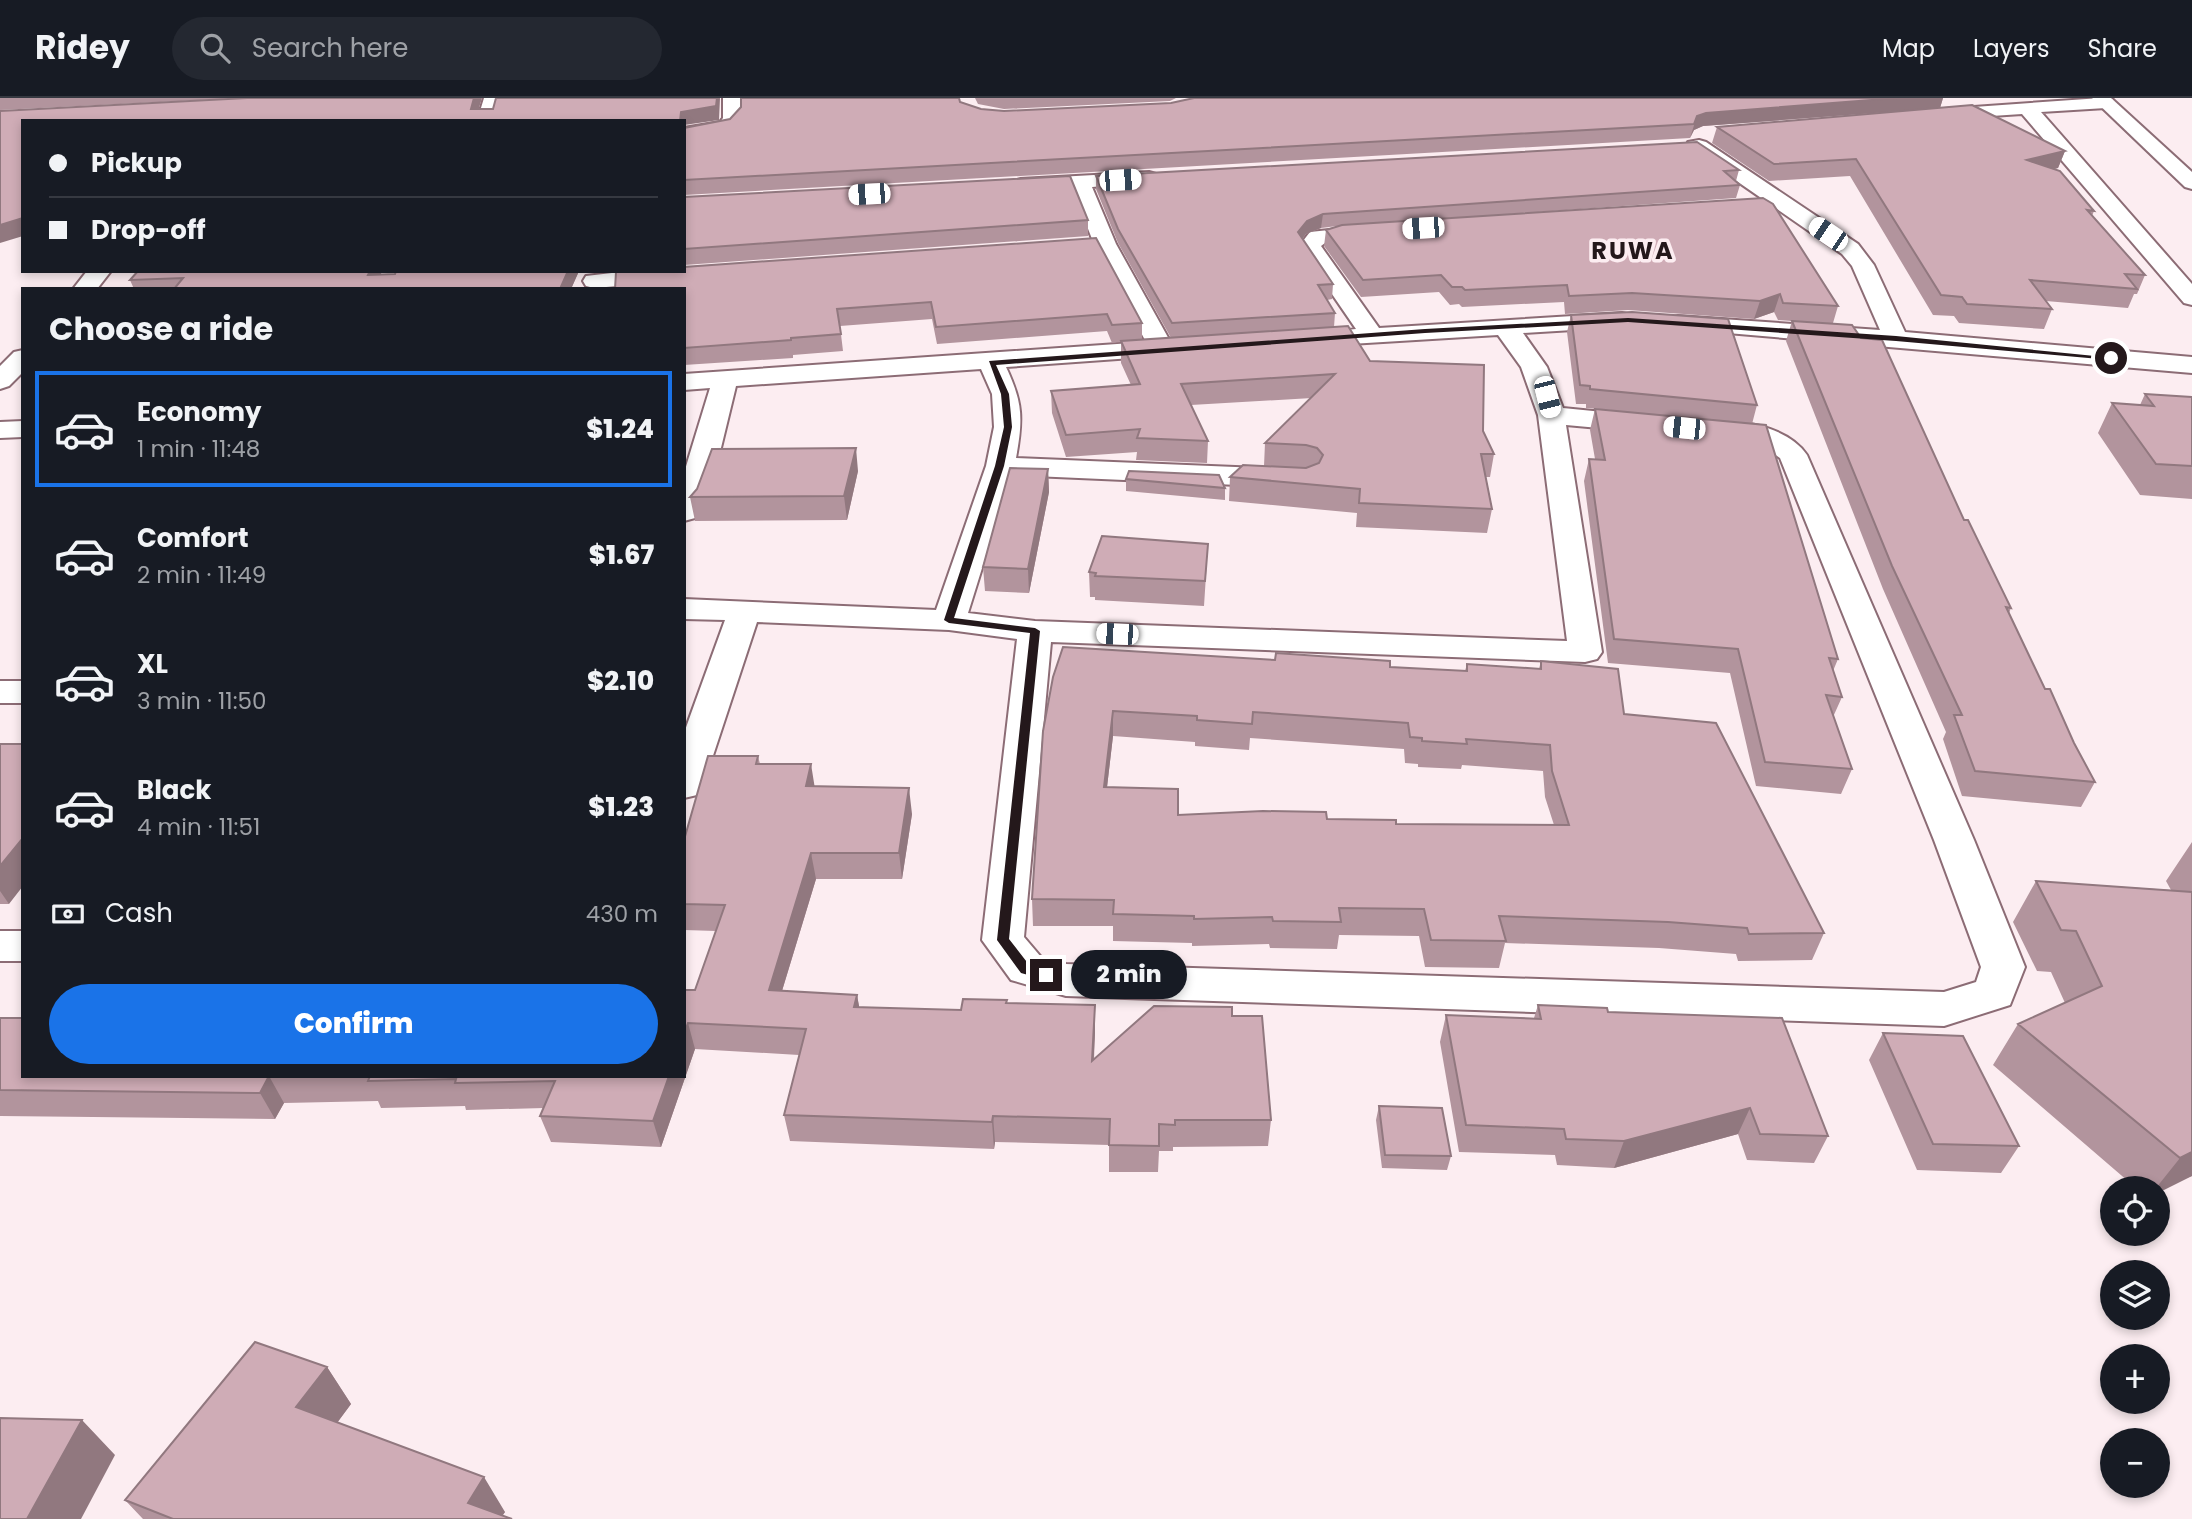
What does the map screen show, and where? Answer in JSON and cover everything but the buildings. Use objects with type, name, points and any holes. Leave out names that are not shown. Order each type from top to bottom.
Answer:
[{"type":"street","points":[[487,119],[493,98]]},
{"type":"street","points":[[686,134],[726,126],[732,119],[732,98]]},
{"type":"street","points":[[1907,117],[2104,101],[2192,183]]},
{"type":"street","points":[[2026,108],[2192,298]]},
{"type":"street","points":[[1699,146],[1703,135],[1717,134]]},
{"type":"street","points":[[1671,147],[1699,146],[1850,249],[1863,265],[1896,339]]},
{"type":"street","points":[[998,187],[1174,176]]},
{"type":"street","points":[[1080,182],[1105,244],[1162,349]]},
{"type":"street","points":[[1756,206],[1784,204]]},
{"type":"street","points":[[1372,335],[1310,246],[1318,237],[1395,230]]},
{"type":"street","points":[[1078,246],[1105,244]]},
{"type":"street","points":[[86,287],[98,273]]},
{"type":"street","points":[[594,280],[690,274]]},
{"type":"street","points":[[1280,341],[1503,326],[1648,321],[2192,365]]},
{"type":"street","points":[[686,609],[949,620],[1035,631],[1585,652],[1551,415],[1542,379],[1524,349],[1503,326]]},
{"type":"street","points":[[686,382],[991,363],[1201,346]]},
{"type":"street","points":[[0,355],[21,355]]},
{"type":"street","points":[[0,383],[21,357]]},
{"type":"street","points":[[949,620],[1000,466],[1008,427],[1005,394],[991,363]]},
{"type":"street","points":[[686,507],[705,456],[725,380]]},
{"type":"street","points":[[0,383],[21,385]]},
{"type":"street","points":[[1035,631],[1003,940],[1026,969],[1066,981],[1944,1009],[1994,993],[2003,967],[1954,840],[1793,456],[1783,443],[1764,436],[1551,415]]},
{"type":"street","points":[[0,430],[21,429]]},
{"type":"street","points":[[1000,466],[1304,479]]},
{"type":"street","points":[[686,780],[744,612]]},
{"type":"street","points":[[0,692],[21,692]]},
{"type":"street","points":[[0,946],[21,946]]},
{"type":"district","name":"RUWA","points":[[1633,251]]},
{"type":"route","points":[[1046,975],[1026,969],[1003,940],[1035,631],[949,620],[1000,466],[1008,427],[1005,394],[991,363],[1425,331],[1628,320],[2111,358]]}]
